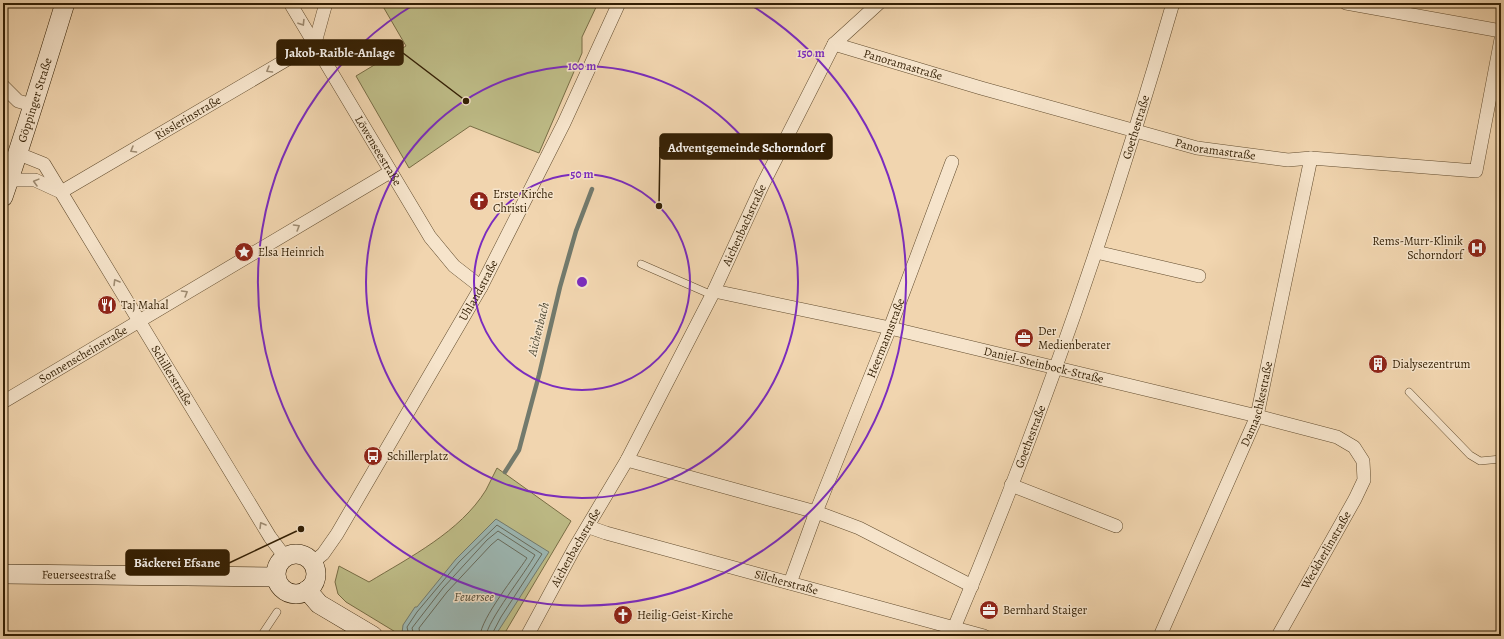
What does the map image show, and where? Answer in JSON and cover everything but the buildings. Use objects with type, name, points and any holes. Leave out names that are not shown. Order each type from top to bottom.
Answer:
[{"type":"main road","name":"Göppinger Straße","points":[[6,189],[19,154],[32,105],[65,3]]},
{"type":"main road","points":[[302,554],[312,562],[316,573],[315,580],[308,590],[301,593],[288,593],[278,584],[276,577],[277,566],[285,557],[302,554]]},
{"type":"main road","name":"Feuerseestraße","points":[[3,574],[276,577]]},
{"type":"main road","points":[[308,590],[319,604],[373,636]]},
{"type":"street","name":"Löwenseestraße","points":[[290,3],[430,237],[454,266],[481,287]]},
{"type":"street","points":[[315,43],[326,3]]},
{"type":"street","name":"Uhlandstraße","points":[[312,562],[323,554],[337,534],[481,287],[564,123],[618,3]]},
{"type":"street","name":"Aichenbachstraße","points":[[527,636],[574,549],[627,460],[713,293],[763,184],[834,44],[879,3]]},
{"type":"street","name":"Goethestraße","points":[[958,631],[972,586],[1056,368],[1096,252],[1136,132],[1173,3]]},
{"type":"street","points":[[1347,3],[1501,31]]},
{"type":"street","name":"Panoramastraße","points":[[834,44],[1136,132],[1197,148],[1288,160],[1311,158],[1476,171],[1501,40]]},
{"type":"street","name":"Risslerinstraße","points":[[61,192],[315,43]]},
{"type":"street","points":[[3,86],[18,101],[32,105]]},
{"type":"street","name":"Schillerstraße","points":[[19,154],[44,164],[270,537],[285,557]]},
{"type":"street","name":"Damaschkestraße","points":[[1160,636],[1256,416],[1311,158]]},
{"type":"street","name":"Heermannstraße","points":[[790,583],[816,512],[890,328],[952,162]]},
{"type":"street","name":"Sonnenscheinstraße","points":[[3,402],[390,172]]},
{"type":"street","points":[[6,189],[35,180],[61,192]]},
{"type":"street","points":[[1096,252],[1199,276]]},
{"type":"street","name":"Daniel-Steinbock-Straße","points":[[713,293],[890,328],[1256,416],[1337,437],[1354,447],[1363,461]]},
{"type":"street","points":[[627,460],[816,512],[859,528],[972,586]]},
{"type":"street","name":"Weckherlinstraße","points":[[1278,636],[1355,499],[1364,480],[1363,461]]},
{"type":"street","points":[[1011,485],[1116,526]]},
{"type":"street","name":"Silcherstraße","points":[[588,527],[790,583],[937,631],[958,631],[984,636]]},
{"type":"lane","points":[[641,264],[713,293]]},
{"type":"lane","points":[[1409,392],[1470,455],[1480,461],[1501,459]]},
{"type":"lane","points":[[261,636],[276,612]]},
{"type":"shaded area","points":[[381,3],[598,3],[582,37],[582,53],[539,153],[470,126],[409,168],[356,76],[406,46]]},
{"type":"shaded area","points":[[497,468],[571,521],[503,636],[402,636],[346,602],[338,594],[335,582],[339,566],[369,582],[417,553],[463,519],[486,490]]},
{"type":"water","name":"Feuersee","points":[[496,519],[549,552],[495,636],[407,636],[402,633],[403,625],[415,607],[417,607],[456,559]]},
{"type":"waterway","name":"Aichenbach","points":[[505,472],[519,450],[560,287],[576,231],[592,189]]},
{"type":"place","name":"Jakob-Raible-Anlage","points":[[466,101]]},
{"type":"place","name":"Erste Kirche Christi","points":[[479,201]]},
{"type":"place","name":"Adventgemeinde Schorndorf","points":[[659,206]]},
{"type":"place","name":"Rems-Murr-Klinik Schorndorf","points":[[1477,248]]},
{"type":"place","name":"Elsa Heinrich","points":[[244,252]]},
{"type":"place","name":"Taj Mahal","points":[[107,305]]},
{"type":"place","name":"Der Medienberater","points":[[1024,338]]},
{"type":"place","name":"Dialysezentrum","points":[[1378,364]]},
{"type":"place","name":"Schillerplatz","points":[[373,456]]},
{"type":"place","name":"Bäckerei Efsane","points":[[301,529]]},
{"type":"place","name":"Bernhard Staiger","points":[[989,610]]},
{"type":"place","name":"Heilig-Geist-Kirche","points":[[623,615]]}]
